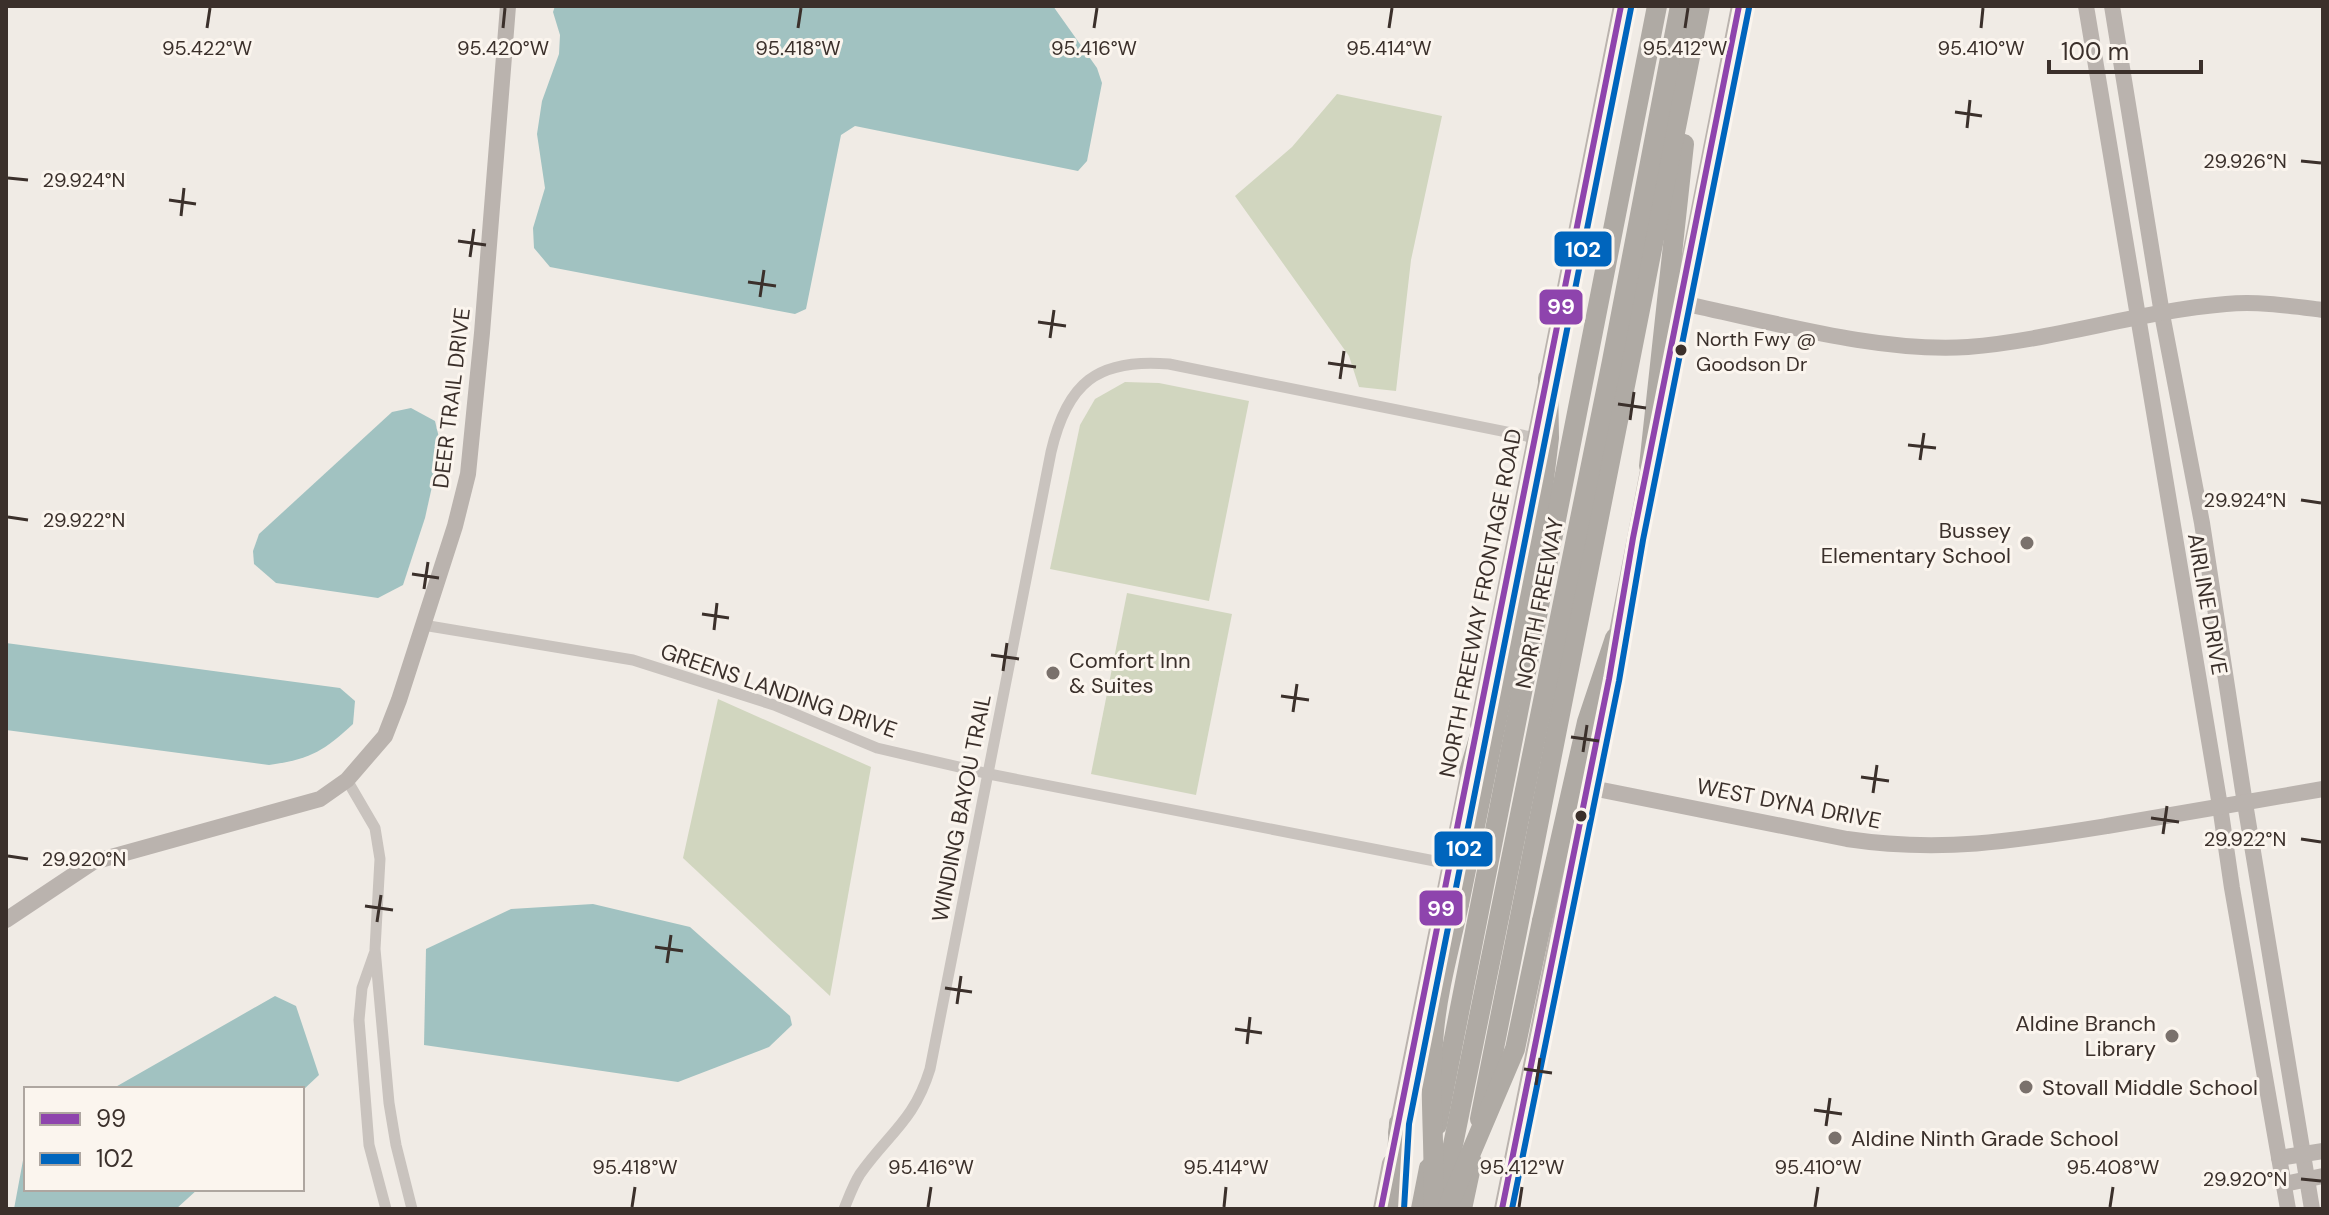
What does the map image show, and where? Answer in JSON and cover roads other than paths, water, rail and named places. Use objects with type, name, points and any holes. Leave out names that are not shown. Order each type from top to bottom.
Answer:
[{"type":"highway","name":"NORTH FREEWAY","points":[[1421,1209],[1657,6]]},
{"type":"highway","name":"NORTH FREEWAY","points":[[1440,1209],[1612,361],[1680,6]]},
{"type":"highway","name":"NORTH FREEWAY","points":[[1462,1209],[1700,6]]},
{"type":"highway","points":[[1649,466],[1685,145],[1679,113]]},
{"type":"highway","points":[[1433,1209],[1434,1031],[1547,468],[1548,378]]},
{"type":"highway","points":[[1469,772],[1525,583]]},
{"type":"highway","points":[[1447,1209],[1515,1049],[1587,722],[1615,638]]},
{"type":"highway","points":[[1394,1209],[1399,1123]]},
{"type":"main road","name":"DEER TRAIL DRIVE","points":[[6,920],[93,862],[320,799],[347,780],[385,736],[455,526],[468,474],[508,6]]},
{"type":"main road","name":"NORTH FREEWAY FRONTAGE ROAD","points":[[1381,1209],[1621,6]]},
{"type":"main road","points":[[1502,1209],[1739,6]]},
{"type":"main road","name":"AIRLINE DRIVE","points":[[2086,6],[2288,1209]]},
{"type":"main road","name":"AIRLINE DRIVE","points":[[2112,6],[2162,314],[2211,584],[2303,1154],[2315,1177],[2312,1209]]},
{"type":"main road","points":[[2097,73],[2122,68]]},
{"type":"main road","points":[[1681,303],[1866,341],[1916,347],[1989,344],[2208,306],[2248,303],[2323,310]]},
{"type":"main road","points":[[2183,590],[2211,584]]},
{"type":"main road","name":"WEST DYNA DRIVE","points":[[1587,787],[1847,839],[1930,847],[1994,844],[2323,789]]},
{"type":"main road","points":[[2252,999],[2277,994]]},
{"type":"main road","points":[[2279,1158],[2323,1151]]},
{"type":"main road","points":[[2284,1184],[2315,1177]]},
{"type":"street","name":"WINDING BAYOU TRAIL","points":[[844,1209],[858,1177],[904,1123],[924,1086],[1058,423],[1067,404],[1099,373],[1117,365],[1139,361],[1169,364],[1536,438]]},
{"type":"street","name":"GREENS LANDING DRIVE","points":[[423,625],[633,660],[774,705],[877,748],[989,774],[1450,864]]},
{"type":"street","points":[[347,780],[375,828],[380,859],[375,949],[389,1103],[412,1209]]},
{"type":"street","points":[[375,949],[362,988],[359,1020],[369,1145],[386,1209]]},
{"type":"water","points":[[555,6],[1053,6],[1097,68],[1102,83],[1087,161],[1078,171],[855,126],[841,135],[806,309],[795,314],[550,267],[534,248],[533,228],[545,188],[537,134],[542,101],[559,54],[560,35],[553,12]]},
{"type":"water","points":[[411,408],[435,421],[441,446],[425,518],[403,585],[378,598],[276,583],[254,564],[253,551],[259,534],[392,412]]},
{"type":"water","points":[[6,643],[340,688],[355,701],[353,724],[315,753],[269,765],[6,730]]},
{"type":"water","points":[[593,904],[690,927],[790,1016],[792,1025],[769,1047],[678,1082],[424,1045],[426,949],[511,909]]},
{"type":"water","points":[[275,996],[296,1006],[319,1075],[304,1089],[116,1087]]},
{"type":"water","points":[[24,1155],[24,1191],[196,1191],[176,1209],[14,1209]]},
{"type":"place","name":"North Fwy @ Goodson Dr","points":[[1681,350]]},
{"type":"place","name":"Bussey Elementary School","points":[[2027,543]]},
{"type":"place","name":"Comfort Inn & Suites","points":[[1053,673]]},
{"type":"place","name":"Aldine Branch Library","points":[[2172,1036]]},
{"type":"place","name":"Stovall Middle School","points":[[2026,1087]]},
{"type":"place","name":"Aldine Ninth Grade School","points":[[1835,1138]]}]
